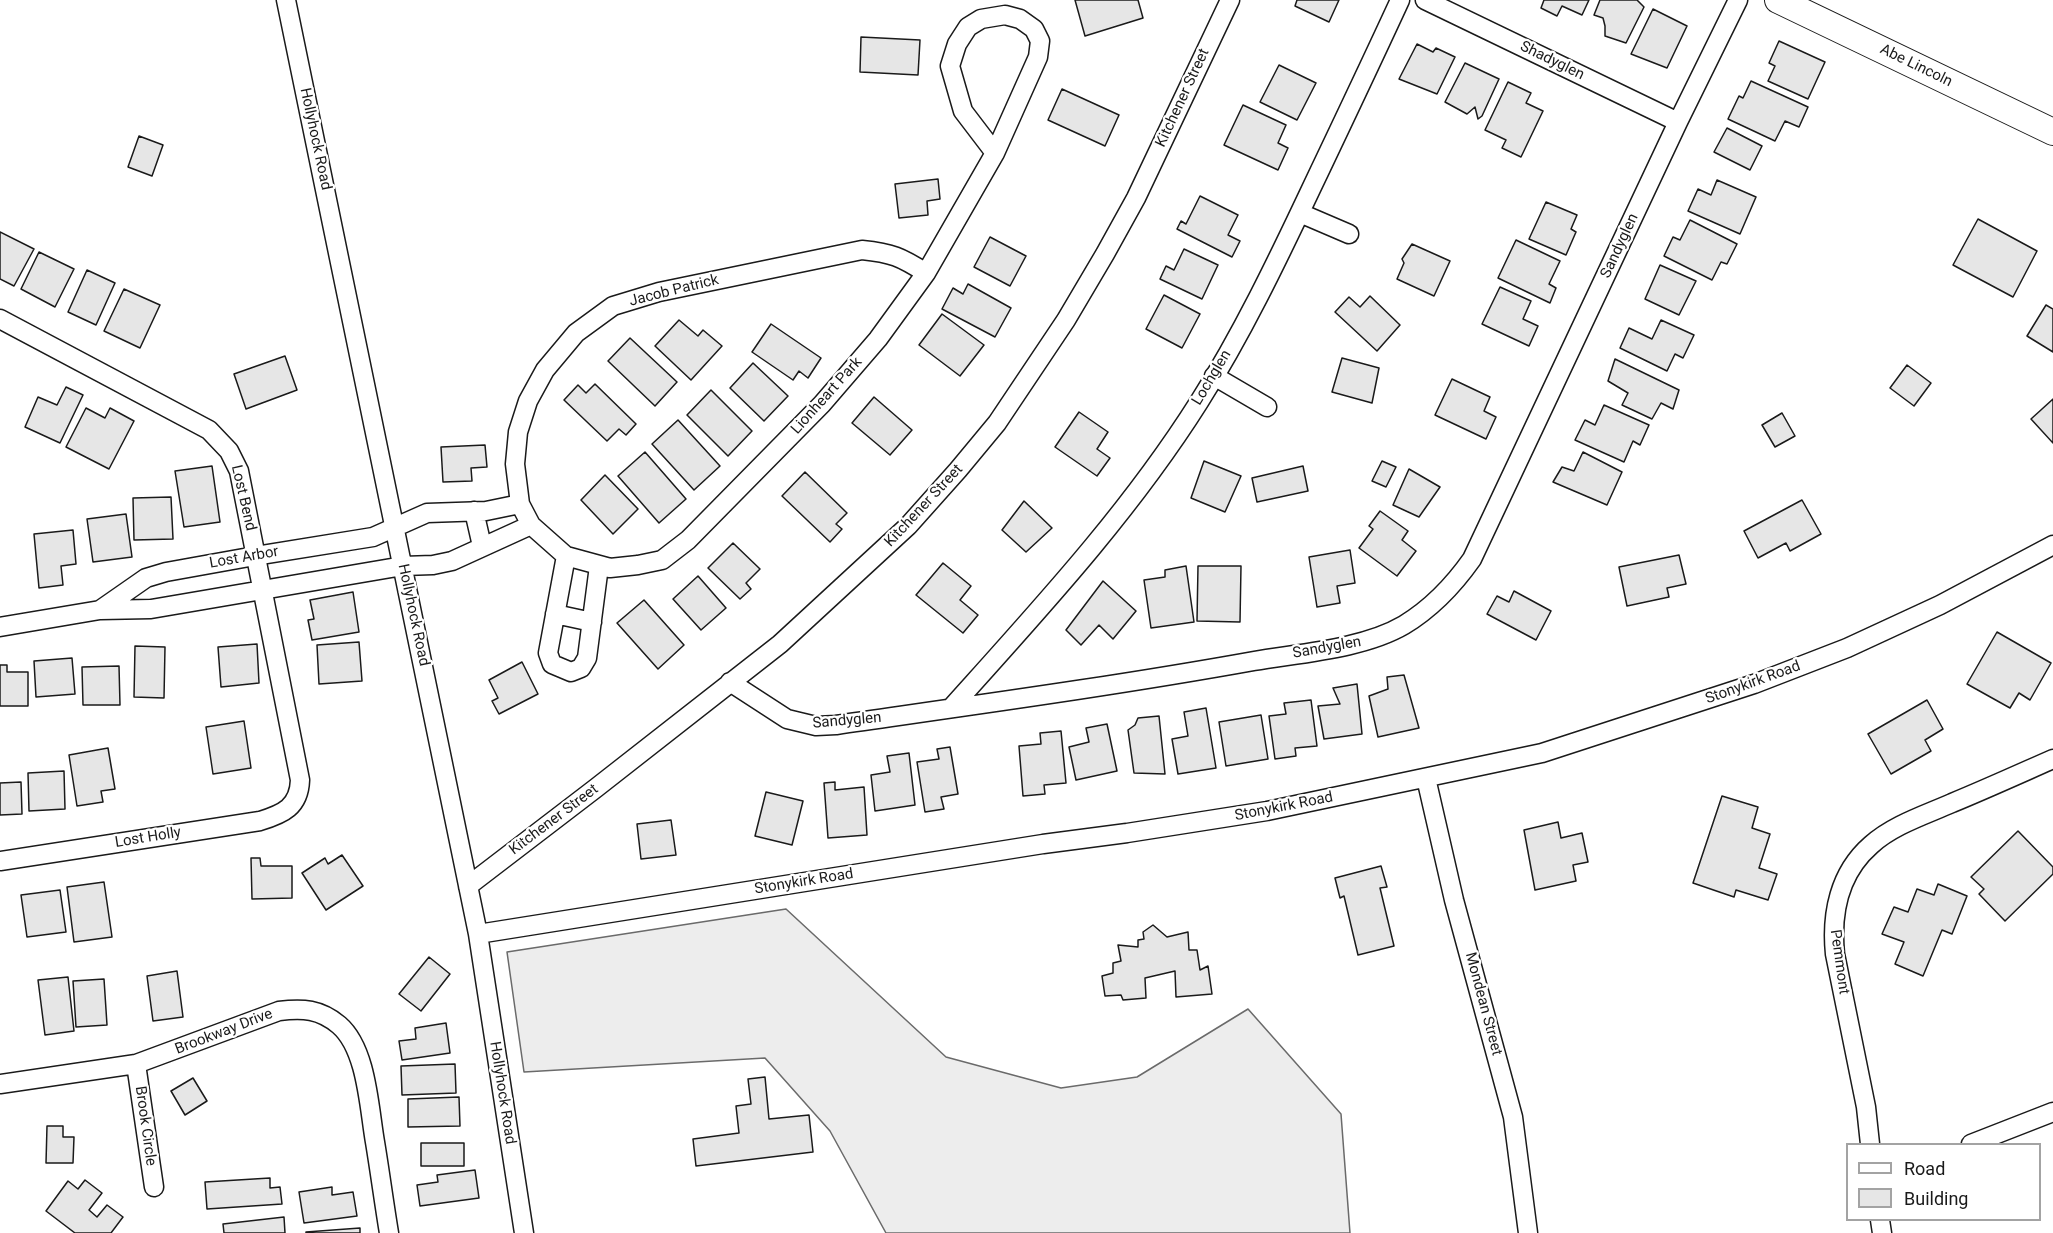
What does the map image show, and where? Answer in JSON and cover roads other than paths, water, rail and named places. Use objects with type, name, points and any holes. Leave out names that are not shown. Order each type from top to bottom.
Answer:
[{"type":"street","name":"Hollyhock Road","points":[[286,0],[478,934],[524,1233]]},
{"type":"street","name":"Kitchener Street","points":[[468,886],[780,644],[908,526],[997,423],[1065,320],[1136,198],[1230,0]]},
{"type":"street","name":"Lochglen","points":[[951,708],[1099,538],[1142,484],[1199,402],[1241,329],[1300,213],[1400,0]]},
{"type":"street","name":"Shadyglen","points":[[1425,0],[1678,122]]},
{"type":"street","name":"Sandyglen","points":[[730,682],[787,719],[816,726],[1214,668],[1368,641],[1403,626],[1435,603],[1461,575],[1481,542],[1678,122],[1738,0]]},
{"type":"street","name":"Abe Lincoln","points":[[1778,0],[2053,132]]},
{"type":"street","name":"Lionheart Park","points":[[531,525],[566,556],[599,566],[610,568],[662,560],[688,540],[822,404],[878,339],[926,273],[995,153],[1038,57],[1040,41],[1034,28],[1020,19],[1005,15],[981,19],[968,27],[957,44],[950,66],[963,111],[995,153]]},
{"type":"street","points":[[1300,213],[1349,234]]},
{"type":"street","name":"Jacob Patrick","points":[[531,525],[520,504],[515,464],[518,432],[528,401],[544,370],[576,333],[613,306],[659,292],[862,250],[887,253],[926,273]]},
{"type":"street","name":"Lost Bend","points":[[0,319],[209,430],[230,451],[239,471],[300,780],[300,790],[292,805]]},
{"type":"street","points":[[1214,376],[1267,407]]},
{"type":"street","points":[[395,526],[427,513],[474,511],[520,504]]},
{"type":"street","points":[[474,511],[482,546]]},
{"type":"street","points":[[403,566],[434,565],[452,561],[531,525]]},
{"type":"street","name":"Lost Arbor","points":[[100,610],[146,578],[166,572],[373,537],[395,526]]},
{"type":"street","name":"Stonykirk Road","points":[[478,934],[1267,811],[1542,753],[1755,684],[1846,648],[1940,605],[2053,545]]},
{"type":"street","points":[[566,556],[548,653],[552,663],[571,672],[581,668],[587,658],[599,566]]},
{"type":"street","name":"Lost Arbor","points":[[0,627],[100,610],[151,609],[403,566]]},
{"type":"street","points":[[555,614],[592,622]]},
{"type":"street","name":"Pemmont","points":[[1870,1143],[1866,1107],[1832,930],[1838,895],[1848,873],[1870,845],[1902,825],[2053,759]]},
{"type":"street","name":"Mondean Street","points":[[1426,778],[1455,900],[1513,1117],[1528,1233]]},
{"type":"street","name":"Lost Holly","points":[[0,861],[260,821],[280,815],[292,805]]},
{"type":"street","name":"Brookway Drive","points":[[0,1084],[136,1064],[279,1011],[302,1008],[323,1015],[340,1026],[354,1044],[363,1071],[389,1233]]},
{"type":"street","name":"Brook Circle","points":[[136,1064],[154,1187]]},
{"type":"street","points":[[1974,1143],[2053,1112]]}]
